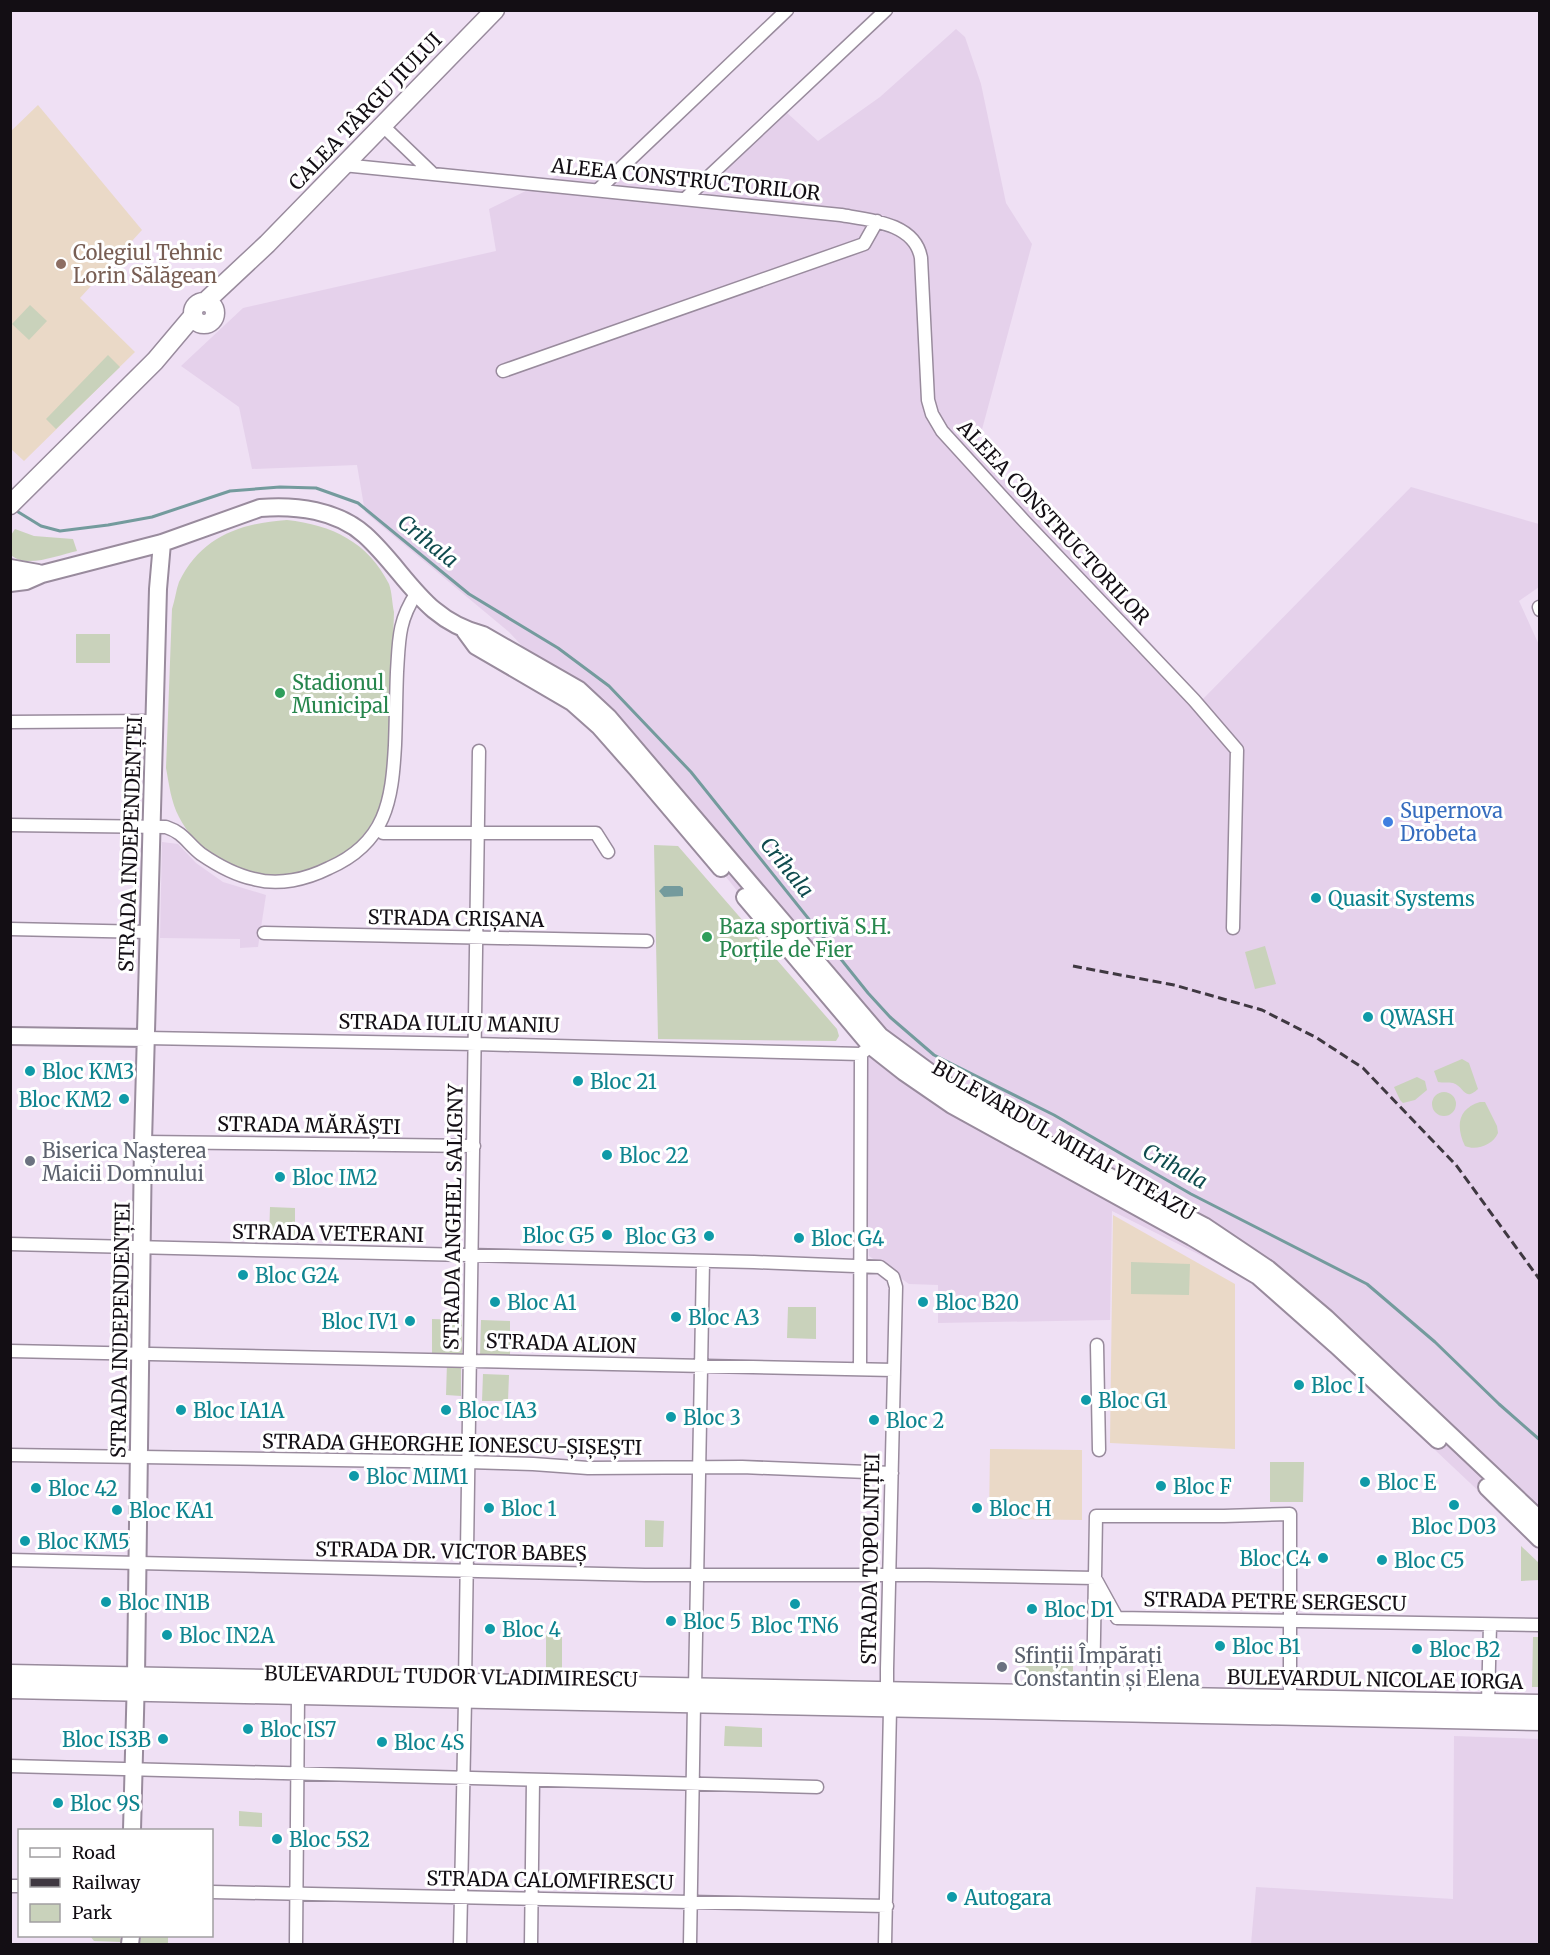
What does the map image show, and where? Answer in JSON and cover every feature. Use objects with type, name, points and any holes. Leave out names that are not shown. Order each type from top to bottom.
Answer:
[{"type":"main road","name":"CALEA TÂRGU JIULUI","points":[[15,500],[196,320],[206,325],[212,321],[215,315],[210,306],[343,165],[495,10]]},
{"type":"main road","name":"BULEVARDUL MIHAI VITEAZU","points":[[10,583],[26,581],[42,574],[162,543],[260,508],[314,510],[348,523],[364,534],[432,609],[465,631],[483,635],[579,690],[608,717],[871,1045],[904,1072],[952,1105],[1196,1221],[1269,1269],[1317,1311],[1362,1361],[1504,1496],[1539,1539]]},
{"type":"main road","name":"STRADA INDEPENDENȚEI","points":[[132,1829],[140,1457],[143,1142],[158,589],[162,543]]},
{"type":"main road","name":"BULEVARDUL MIHAI VITEAZU","points":[[10,568],[42,574]]},
{"type":"main road","name":"STRADA IULIU MANIU","points":[[10,1036],[146,1038]]},
{"type":"main road","name":"BULEVARDUL MIHAI VITEAZU","points":[[1504,1496],[1539,1520]]},
{"type":"main road","name":"BULEVARDUL TUDOR VLADIMIRESCU","points":[[10,1674],[136,1685],[298,1695],[465,1692]]},
{"type":"main road","name":"BULEVARDUL TUDOR VLADIMIRESCU","points":[[10,1689],[136,1685],[889,1701]]},
{"type":"main road","name":"BULEVARDUL NICOLAE IORGA","points":[[889,1701],[1093,1696],[1539,1704]]},
{"type":"main road","name":"BULEVARDUL NICOLAE IORGA","points":[[889,1701],[1539,1721]]},
{"type":"street","points":[[599,189],[787,10]]},
{"type":"street","points":[[686,198],[886,10]]},
{"type":"street","points":[[382,125],[432,173]]},
{"type":"street","name":"ALEEA CONSTRUCTORILOR","points":[[343,165],[841,215],[877,221],[915,240],[920,248],[928,400],[932,414],[942,431],[1024,522],[1194,700],[1236,750],[1233,928]]},
{"type":"street","points":[[503,371],[864,244],[877,221]]},
{"type":"street","points":[[10,825],[166,827],[176,830],[199,852],[216,863],[234,873],[256,880],[277,882],[300,879],[343,862],[374,833],[388,805],[393,780],[399,634],[406,608],[416,594]]},
{"type":"street","points":[[10,722],[154,721]]},
{"type":"street","name":"STRADA ANGHEL SALIGNY","points":[[460,1944],[479,751]]},
{"type":"street","points":[[383,833],[596,833],[608,852]]},
{"type":"street","points":[[10,929],[149,932]]},
{"type":"street","name":"STRADA CRIȘANA","points":[[264,933],[646,941]]},
{"type":"street","name":"STRADA IULIU MANIU","points":[[146,1038],[476,1044],[871,1045]]},
{"type":"street","points":[[860,1369],[861,1266],[871,1045]]},
{"type":"street","name":"STRADA MĂRĂȘTI","points":[[143,1142],[474,1146]]},
{"type":"street","name":"STRADA VETERANI","points":[[10,1244],[861,1266]]},
{"type":"street","points":[[690,1944],[703,1261]]},
{"type":"street","name":"STRADA TOPOLNIȚEI","points":[[861,1266],[880,1267],[893,1277],[896,1287],[885,1944]]},
{"type":"street","points":[[1097,1345],[1099,1450]]},
{"type":"street","name":"STRADA ALION","points":[[10,1351],[894,1370]]},
{"type":"street","name":"STRADA GHEORGHE IONESCU-ȘIȘEȘTI","points":[[10,1455],[468,1462],[588,1468],[742,1467],[892,1473]]},
{"type":"street","points":[[1093,1696],[1096,1516],[1290,1514],[1290,1701]]},
{"type":"street","name":"STRADA DR. VICTOR BABEȘ","points":[[10,1560],[466,1572],[890,1575]]},
{"type":"street","points":[[890,1575],[1095,1578]]},
{"type":"street","name":"STRADA PETRE SERGESCU","points":[[1095,1578],[1117,1618],[1539,1625]]},
{"type":"street","points":[[1488,1703],[1490,1625]]},
{"type":"street","points":[[296,1944],[298,1695]]},
{"type":"street","points":[[10,1766],[817,1787]]},
{"type":"street","points":[[531,1944],[533,1780]]},
{"type":"street","name":"STRADA CALOMFIRESCU","points":[[213,1892],[887,1906]]},
{"type":"shaded area","points":[[956,29],[965,37],[981,84],[1006,203],[1032,244],[977,448],[1202,700],[1411,487],[1539,524],[1539,587],[1519,601],[1540,647],[1539,1548],[1260,1285],[1112,1211],[1110,1320],[938,1323],[938,1285],[909,1284],[869,1256],[862,1048],[657,790],[509,632],[365,512],[357,465],[252,469],[239,407],[181,366],[243,308],[496,251],[489,209],[560,174],[705,186],[785,111],[818,141],[880,97]]},
{"type":"shaded area","name":"Colegiul Tehnic Lorin Sălăgean","points":[[38,105],[142,230],[80,298],[135,352],[24,461],[10,448],[10,132]]},
{"type":"shaded area","points":[[162,842],[178,844],[196,863],[223,882],[266,895],[258,947],[240,948],[240,939],[160,938]]},
{"type":"shaded area","points":[[664,886],[680,886],[683,888],[683,896],[664,897],[659,891]]},
{"type":"shaded area","points":[[1113,1215],[1235,1284],[1235,1449],[1110,1443]]},
{"type":"shaded area","points":[[990,1449],[1082,1450],[1082,1520],[989,1519]]},
{"type":"shaded area","points":[[1454,1736],[1539,1739],[1539,1944],[1251,1944],[1256,1887],[1453,1899]]},
{"type":"green space","points":[[30,305],[47,321],[29,340],[12,324]]},
{"type":"green space","points":[[108,355],[120,367],[56,429],[46,419]]},
{"type":"green space","name":"Stadionul Municipal","points":[[287,520],[319,526],[347,538],[371,557],[389,584],[394,612],[388,787],[370,827],[339,858],[318,869],[296,874],[273,875],[250,872],[229,864],[209,852],[192,836],[176,811],[166,768],[172,609],[179,582],[188,567],[210,543],[238,529]]},
{"type":"green space","points":[[15,529],[34,536],[73,539],[77,551],[42,560],[17,559],[11,555],[11,535]]},
{"type":"green space","points":[[76,634],[110,634],[110,663],[76,663]]},
{"type":"green space","name":"Baza sportivă S.H. Porțile de Fier","points":[[654,845],[678,846],[837,1029],[839,1036],[836,1041],[658,1039]]},
{"type":"green space","points":[[1265,946],[1276,984],[1255,989],[1245,952]]},
{"type":"green space","points":[[1462,1059],[1469,1063],[1478,1089],[1470,1094],[1453,1083],[1438,1082],[1434,1071]]},
{"type":"green space","points":[[1417,1077],[1425,1081],[1427,1090],[1415,1100],[1403,1103],[1394,1087]]},
{"type":"green space","points":[[1444,1092],[1453,1095],[1456,1104],[1453,1113],[1444,1116],[1435,1113],[1432,1104],[1435,1095]]},
{"type":"green space","points":[[1480,1102],[1485,1102],[1498,1133],[1488,1144],[1474,1148],[1465,1146],[1460,1132],[1460,1120],[1467,1109]]},
{"type":"green space","points":[[270,1207],[295,1208],[295,1240],[269,1239]]},
{"type":"green space","points":[[1131,1262],[1190,1264],[1189,1295],[1131,1294]]},
{"type":"green space","points":[[788,1307],[816,1307],[816,1339],[787,1338]]},
{"type":"green space","points":[[432,1319],[462,1320],[462,1355],[432,1355]]},
{"type":"green space","points":[[481,1320],[510,1321],[510,1356],[480,1356]]},
{"type":"green space","points":[[447,1363],[461,1363],[461,1396],[446,1395]]},
{"type":"green space","points":[[483,1374],[509,1375],[508,1401],[482,1401]]},
{"type":"green space","points":[[1270,1462],[1304,1462],[1303,1502],[1270,1502]]},
{"type":"green space","points":[[645,1520],[664,1521],[663,1547],[645,1547]]},
{"type":"green space","points":[[1521,1546],[1539,1563],[1539,1580],[1521,1581]]},
{"type":"green space","points":[[546,1631],[562,1631],[562,1669],[546,1669]]},
{"type":"green space","points":[[1533,1637],[1539,1637],[1539,1687],[1532,1687]]},
{"type":"green space","points":[[1026,1659],[1073,1660],[1073,1678],[1025,1676]]},
{"type":"green space","points":[[725,1726],[762,1728],[762,1747],[724,1746]]},
{"type":"green space","points":[[239,1811],[262,1813],[262,1827],[239,1826]]},
{"type":"green space","points":[[91,1937],[120,1937],[122,1942],[94,1941]]},
{"type":"green space","points":[[141,1937],[168,1937],[168,1943],[140,1943]]},
{"type":"waterway","name":"Crihala","points":[[15,510],[41,526],[60,531],[152,517],[230,491],[280,487],[316,488],[358,503],[469,594],[558,648],[609,686],[691,772],[868,993],[890,1017],[934,1055],[1054,1115],[1191,1194],[1367,1284],[1435,1342],[1540,1440]]},
{"type":"railway","points":[[1073,966],[1174,985],[1262,1010],[1317,1038],[1363,1068],[1456,1165],[1540,1280]]},
{"type":"place","name":"Colegiul Tehnic Lorin Sălăgean","points":[[61,264]]},
{"type":"place","name":"Stadionul Municipal","points":[[280,693]]},
{"type":"place","name":"Supernova Drobeta","points":[[1388,822]]},
{"type":"place","name":"Quasit Systems","points":[[1316,898]]},
{"type":"place","name":"Baza sportivă S.H. Porțile de Fier","points":[[707,937]]},
{"type":"place","name":"QWASH","points":[[1368,1017]]},
{"type":"place","name":"Bloc KM3","points":[[30,1071]]},
{"type":"place","name":"Bloc 21","points":[[578,1081]]},
{"type":"place","name":"Bloc KM2","points":[[124,1099]]},
{"type":"place","name":"Bloc 22","points":[[607,1155]]},
{"type":"place","name":"Biserica Nașterea Maicii Domnului","points":[[30,1161]]},
{"type":"place","name":"Bloc IM2","points":[[280,1177]]},
{"type":"place","name":"Bloc G5","points":[[607,1235]]},
{"type":"place","name":"Bloc G3","points":[[709,1236]]},
{"type":"place","name":"Bloc G4","points":[[799,1238]]},
{"type":"place","name":"Bloc G24","points":[[243,1275]]},
{"type":"place","name":"Bloc A1","points":[[495,1302]]},
{"type":"place","name":"Bloc B20","points":[[923,1302]]},
{"type":"place","name":"Bloc A3","points":[[676,1317]]},
{"type":"place","name":"Bloc IV1","points":[[410,1321]]},
{"type":"place","name":"Bloc I","points":[[1299,1385]]},
{"type":"place","name":"Bloc G1","points":[[1086,1400]]},
{"type":"place","name":"Bloc IA1A","points":[[181,1410]]},
{"type":"place","name":"Bloc IA3","points":[[446,1410]]},
{"type":"place","name":"Bloc 3","points":[[671,1417]]},
{"type":"place","name":"Bloc 2","points":[[874,1420]]},
{"type":"place","name":"Bloc MIM1","points":[[354,1476]]},
{"type":"place","name":"Bloc E","points":[[1365,1482]]},
{"type":"place","name":"Bloc F","points":[[1161,1486]]},
{"type":"place","name":"Bloc 42","points":[[36,1488]]},
{"type":"place","name":"Bloc D03","points":[[1454,1505]]},
{"type":"place","name":"Bloc 1","points":[[489,1508]]},
{"type":"place","name":"Bloc H","points":[[977,1508]]},
{"type":"place","name":"Bloc KA1","points":[[117,1510]]},
{"type":"place","name":"Bloc KM5","points":[[25,1541]]},
{"type":"place","name":"Bloc C4","points":[[1323,1558]]},
{"type":"place","name":"Bloc C5","points":[[1382,1560]]},
{"type":"place","name":"Bloc IN1B","points":[[106,1602]]},
{"type":"place","name":"Bloc TN6","points":[[795,1604]]},
{"type":"place","name":"Bloc D1","points":[[1032,1609]]},
{"type":"place","name":"Bloc 5","points":[[671,1621]]},
{"type":"place","name":"Bloc 4","points":[[490,1629]]},
{"type":"place","name":"Bloc IN2A","points":[[167,1635]]},
{"type":"place","name":"Bloc B1","points":[[1220,1646]]},
{"type":"place","name":"Bloc B2","points":[[1417,1649]]},
{"type":"place","name":"Sfinții Împărați Constantin și Elena","points":[[1002,1667]]},
{"type":"place","name":"Bloc IS7","points":[[248,1729]]},
{"type":"place","name":"Bloc IS3B","points":[[163,1739]]},
{"type":"place","name":"Bloc 4S","points":[[382,1742]]},
{"type":"place","name":"Bloc 9S","points":[[58,1803]]},
{"type":"place","name":"Bloc 5S2","points":[[277,1839]]},
{"type":"place","name":"Autogara","points":[[952,1897]]}]
